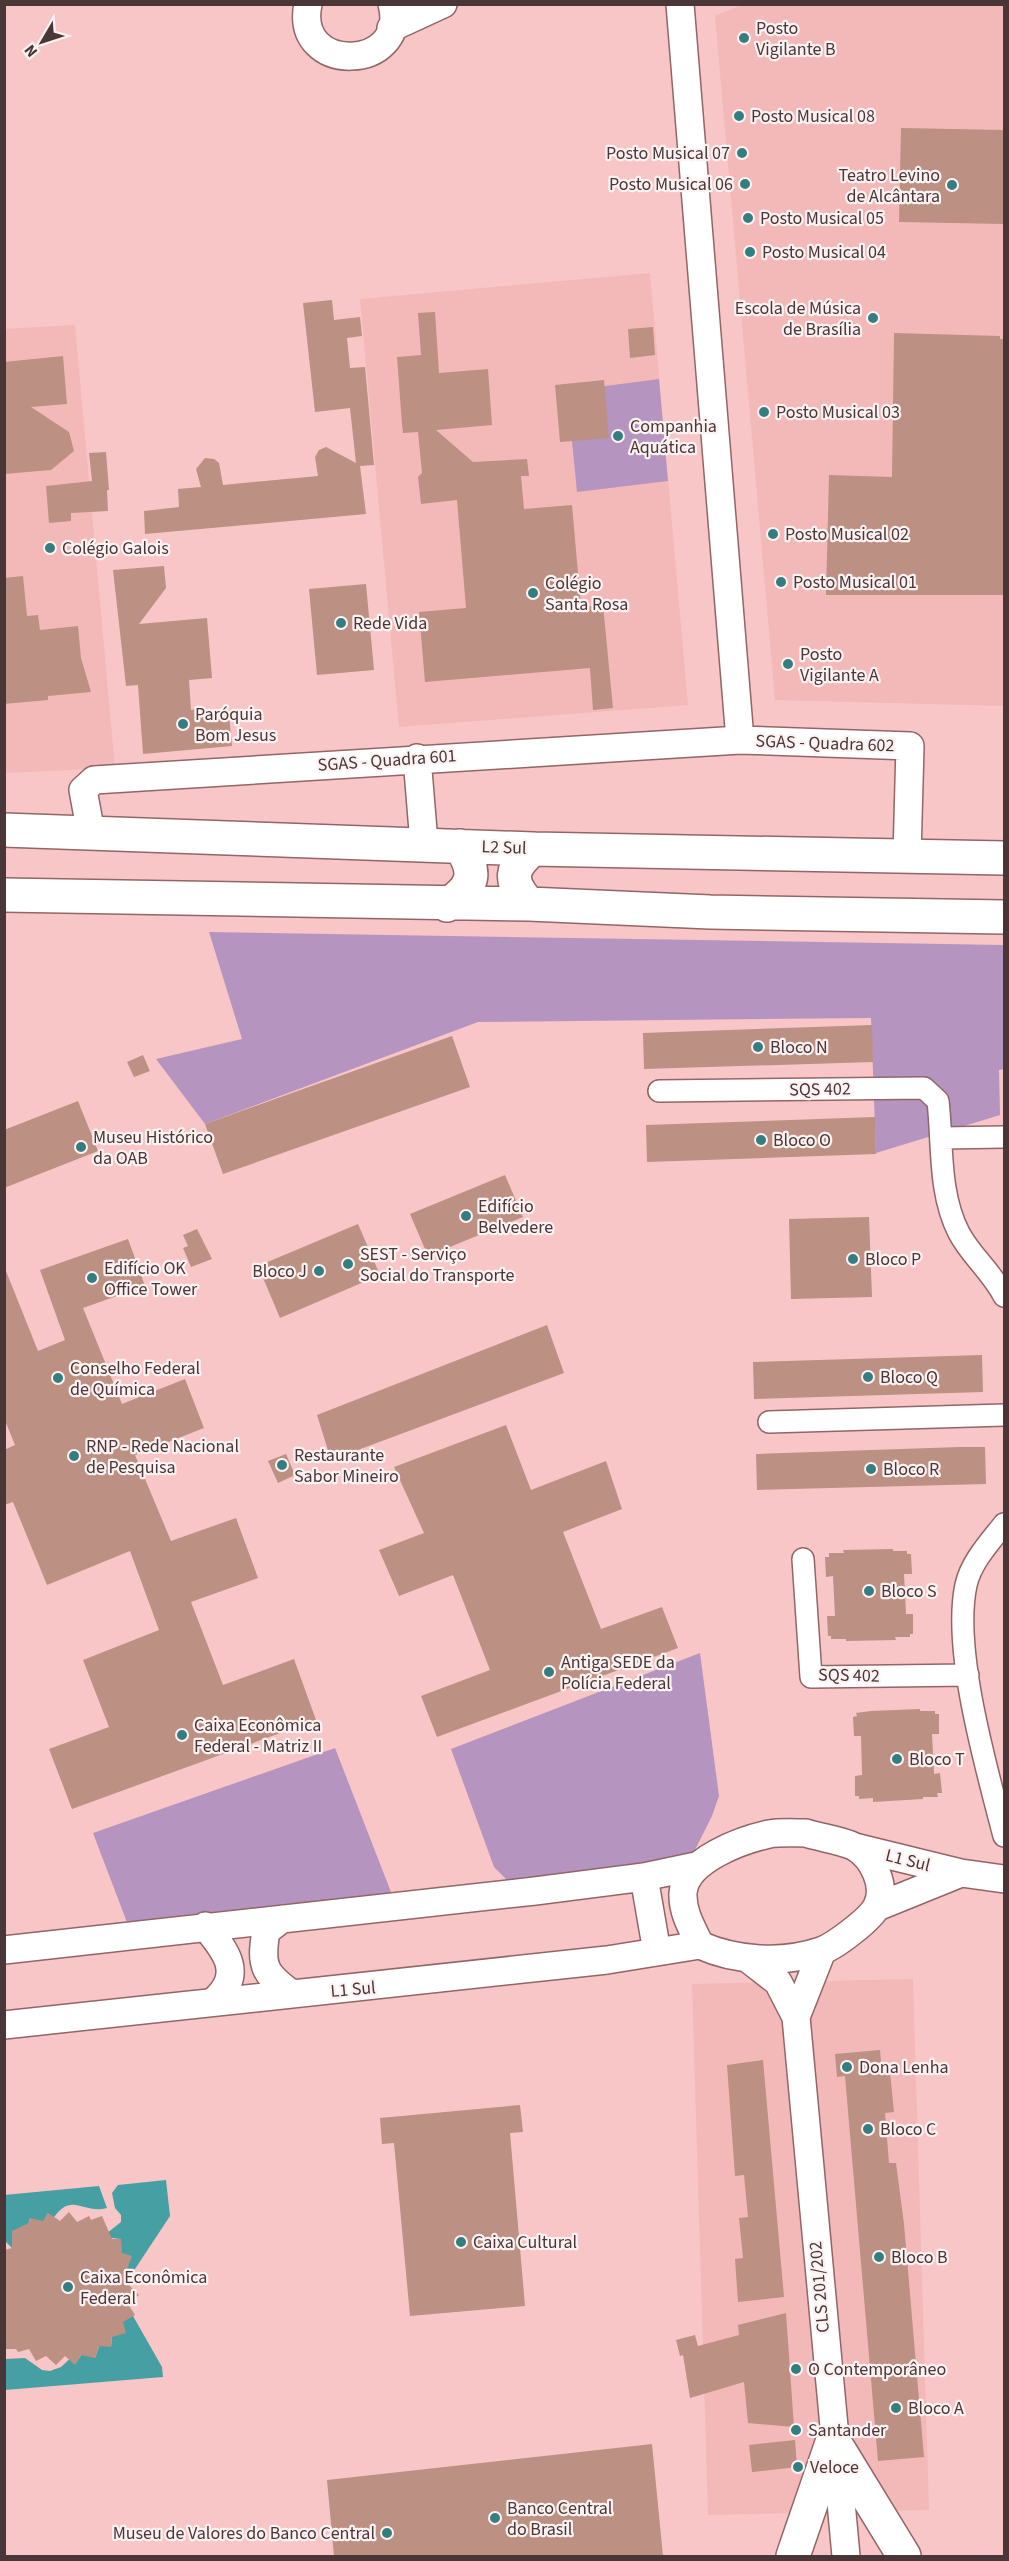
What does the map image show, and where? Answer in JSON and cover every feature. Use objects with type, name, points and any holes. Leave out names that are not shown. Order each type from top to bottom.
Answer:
[{"type":"main road","name":"L2 Sul","points":[[4,830],[424,843],[533,849],[1005,858]]},
{"type":"main road","points":[[447,904],[461,895],[469,886],[472,874],[468,857],[460,846]]},
{"type":"main road","points":[[529,904],[518,892],[513,877],[515,868],[533,849]]},
{"type":"main road","points":[[4,895],[529,904],[710,912],[1005,917]]},
{"type":"main road","points":[[793,2556],[833,2440]]},
{"type":"main road","points":[[833,2440],[904,2556]]},
{"type":"street","points":[[302,8],[318,44],[337,56],[348,58],[370,53],[379,47],[392,16],[443,4]]},
{"type":"street","points":[[680,4],[740,740]]},
{"type":"street","name":"SGAS - Quadra 602","points":[[740,740],[910,746],[907,856]]},
{"type":"street","name":"SGAS - Quadra 601","points":[[92,833],[83,790],[94,780],[417,758],[740,740]]},
{"type":"street","points":[[417,758],[424,843]]},
{"type":"street","name":"SQS 402","points":[[659,1091],[924,1088],[938,1101],[942,1138],[942,1180],[958,1231],[972,1254],[994,1276],[1005,1296]]},
{"type":"street","points":[[942,1138],[1005,1137]]},
{"type":"street","points":[[769,1422],[1005,1415]]},
{"type":"street","points":[[1005,1524],[982,1550],[966,1583],[961,1620],[968,1675],[1005,1836]]},
{"type":"street","name":"SQS 402","points":[[803,1559],[811,1677],[968,1675]]},
{"type":"street","points":[[4,1950],[644,1877],[696,1866],[736,1844],[771,1834],[806,1833],[855,1847],[872,1864],[882,1887],[877,1907],[850,1933],[822,1951],[792,1958],[747,1958],[720,1954],[700,1945],[684,1911],[683,1890],[696,1866]]},
{"type":"street","name":"L1 Sul","points":[[855,1847],[961,1873],[1005,1879]]},
{"type":"street","name":"L1 Sul","points":[[877,1907],[961,1873]]},
{"type":"street","points":[[644,1877],[657,1952]]},
{"type":"street","points":[[282,1919],[266,1931],[262,1954],[265,1969],[275,1982],[292,1994]]},
{"type":"street","points":[[205,1926],[226,1954],[231,1970],[226,1990],[214,2001]]},
{"type":"street","name":"L1 Sul","points":[[4,2025],[292,1994],[657,1952],[700,1945]]},
{"type":"street","name":"CLS 201/202","points":[[796,2018],[822,1951]]},
{"type":"street","name":"CLS 201/202","points":[[747,1958],[778,1982],[796,2018],[833,2440],[846,2556]]},
{"type":"shaded area","name":"Escola de Música de Brasília","points":[[744,4],[1004,5],[1004,706],[775,700],[715,16]]},
{"type":"shaded area","name":"Colégio Santa Rosa","points":[[650,273],[688,705],[399,727],[360,299]]},
{"type":"shaded area","name":"Colégio Galois","points":[[75,325],[115,768],[5,773],[4,329]]},
{"type":"shaded area","name":"Companhia Aquática","points":[[659,379],[668,481],[577,492],[567,391]]},
{"type":"shaded area","points":[[209,932],[1004,945],[1004,1069],[999,1070],[1000,1115],[876,1153],[871,1018],[478,1022],[205,1124],[156,1059],[242,1039]]},
{"type":"shaded area","points":[[700,1653],[719,1796],[712,1816],[686,1868],[507,1880],[494,1867],[451,1749]]},
{"type":"shaded area","points":[[335,1748],[391,1892],[358,1901],[128,1925],[93,1833]]},
{"type":"shaded area","points":[[913,1979],[929,2510],[708,2515],[692,1984]]},
{"type":"water","points":[[166,2180],[170,2216],[133,2272],[122,2266],[115,2251],[121,2239],[102,2237],[121,2222],[121,2215],[115,2208],[112,2193],[118,2185]]},
{"type":"water","points":[[99,2186],[107,2208],[71,2205],[58,2212],[51,2222],[48,2220],[48,2213],[39,2229],[30,2218],[25,2237],[12,2231],[12,2248],[5,2241],[4,2195]]},
{"type":"water","points":[[120,2315],[133,2316],[162,2367],[163,2377],[5,2390],[5,2359],[25,2358],[42,2370],[50,2371],[61,2367],[74,2355],[75,2364],[86,2348],[94,2351],[95,2358],[101,2341],[109,2341],[111,2347],[113,2328]]},
{"type":"building","name":"Teatro Levino de Alcântara","points":[[901,128],[1005,130],[1005,224],[899,222]]},
{"type":"building","points":[[332,300],[334,320],[360,317],[362,336],[347,338],[350,368],[365,367],[374,465],[360,466],[366,514],[145,534],[144,511],[179,507],[178,489],[201,487],[196,469],[205,458],[214,459],[219,463],[223,485],[318,476],[315,457],[319,450],[326,447],[356,463],[350,408],[315,412],[303,303]]},
{"type":"building","points":[[435,312],[439,373],[488,369],[492,425],[436,430],[473,462],[527,459],[529,476],[521,476],[524,509],[572,505],[581,607],[603,605],[613,708],[593,710],[590,668],[425,682],[419,612],[466,608],[457,500],[421,504],[418,477],[422,473],[418,432],[403,433],[402,424],[397,357],[421,355],[418,313]]},
{"type":"building","points":[[653,327],[655,355],[630,358],[628,329]]},
{"type":"building","points":[[894,333],[1000,336],[1000,339],[1005,339],[1005,595],[826,595],[829,475],[892,477]]},
{"type":"building","points":[[63,356],[67,404],[31,407],[69,432],[74,451],[51,470],[4,474],[4,362]]},
{"type":"building","points":[[604,380],[609,438],[560,442],[555,385]]},
{"type":"building","points":[[106,452],[108,511],[71,513],[71,521],[49,523],[46,486],[92,481],[89,453]]},
{"type":"building","points":[[164,566],[166,588],[139,624],[207,618],[212,678],[189,680],[191,710],[202,708],[203,717],[229,715],[232,746],[143,754],[138,685],[126,686],[113,570]]},
{"type":"building","points":[[23,576],[27,616],[38,615],[40,630],[78,626],[81,658],[91,692],[48,696],[48,700],[4,704],[4,578]]},
{"type":"building","name":"Rede Vida","points":[[366,584],[374,670],[317,675],[309,589]]},
{"type":"building","name":"Bloco N","points":[[872,1025],[873,1062],[644,1069],[643,1033]]},
{"type":"building","points":[[452,1036],[470,1087],[223,1174],[205,1124]]},
{"type":"building","points":[[143,1055],[150,1071],[134,1077],[127,1062]]},
{"type":"building","points":[[78,1101],[98,1151],[4,1188],[4,1130]]},
{"type":"building","name":"Bloco O","points":[[875,1117],[876,1154],[647,1162],[646,1125]]},
{"type":"building","name":"Edifício Belvedere","points":[[505,1175],[523,1217],[428,1256],[410,1214]]},
{"type":"building","name":"Bloco P","points":[[869,1217],[872,1297],[791,1299],[789,1219]]},
{"type":"building","name":"Bloco J","points":[[358,1224],[380,1275],[280,1318],[258,1266]]},
{"type":"building","points":[[197,1229],[212,1259],[191,1267],[183,1248],[188,1246],[183,1235]]},
{"type":"building","points":[[128,1239],[145,1286],[83,1308],[122,1404],[185,1379],[204,1428],[135,1455],[171,1541],[236,1518],[258,1578],[191,1602],[223,1685],[294,1659],[316,1720],[72,1809],[49,1749],[109,1727],[83,1660],[159,1630],[130,1551],[47,1585],[13,1502],[4,1505],[4,1450],[15,1445],[4,1418],[4,1266],[38,1351],[65,1340],[40,1270]]},
{"type":"building","points":[[547,1325],[564,1373],[331,1460],[317,1415]]},
{"type":"building","name":"Bloco Q","points":[[982,1355],[983,1392],[754,1399],[753,1362]]},
{"type":"building","points":[[506,1425],[531,1490],[606,1461],[622,1509],[563,1532],[601,1629],[662,1607],[678,1648],[437,1737],[421,1696],[490,1670],[453,1575],[399,1596],[379,1550],[424,1533],[394,1467]]},
{"type":"building","name":"Bloco R","points":[[985,1447],[986,1484],[757,1490],[756,1454]]},
{"type":"building","name":"Restaurante Sabor Mineiro","points":[[286,1454],[295,1475],[278,1483],[268,1461]]},
{"type":"building","name":"Bloco S","points":[[893,1549],[893,1551],[907,1551],[907,1554],[911,1554],[912,1574],[904,1574],[906,1614],[913,1614],[913,1634],[910,1634],[910,1637],[895,1637],[896,1640],[831,1639],[831,1636],[828,1636],[827,1616],[835,1616],[833,1576],[826,1577],[825,1557],[829,1557],[829,1553],[844,1553],[843,1550]]},
{"type":"building","name":"Bloco T","points":[[920,1709],[920,1711],[935,1711],[935,1714],[939,1714],[939,1734],[932,1734],[934,1774],[940,1773],[942,1793],[937,1793],[938,1797],[923,1797],[923,1799],[873,1802],[873,1798],[859,1799],[859,1796],[855,1796],[855,1776],[862,1775],[861,1736],[854,1736],[853,1717],[857,1716],[856,1713],[871,1711]]},
{"type":"building","points":[[880,2050],[882,2073],[890,2072],[894,2112],[885,2113],[889,2163],[896,2163],[904,2224],[924,2457],[878,2461],[845,2076],[837,2077],[835,2054]]},
{"type":"building","points":[[763,2060],[784,2297],[738,2302],[735,2259],[743,2258],[739,2218],[748,2217],[744,2175],[735,2176],[727,2065]]},
{"type":"building","name":"Caixa Cultural","points":[[520,2105],[523,2132],[510,2133],[525,2306],[410,2316],[394,2143],[382,2144],[380,2118]]},
{"type":"building","name":"Caixa Econômica Federal","points":[[69,2212],[77,2222],[89,2216],[91,2220],[102,2216],[112,2239],[121,2239],[122,2253],[132,2256],[127,2269],[138,2275],[129,2285],[139,2295],[128,2304],[135,2315],[123,2322],[126,2333],[112,2337],[111,2347],[99,2346],[95,2358],[81,2355],[75,2365],[65,2356],[56,2365],[46,2356],[36,2361],[29,2349],[18,2352],[16,2349],[5,2349],[4,2250],[12,2248],[12,2231],[29,2223],[30,2218],[43,2221],[48,2213],[60,2221]]},
{"type":"building","points":[[786,2313],[794,2427],[748,2423],[744,2382],[690,2398],[683,2355],[680,2356],[676,2340],[695,2335],[698,2346],[739,2335],[738,2325]]},
{"type":"building","points":[[795,2440],[797,2467],[752,2472],[749,2445]]},
{"type":"building","name":"Banco Central do Brasil","points":[[652,2444],[663,2556],[334,2556],[327,2480]]},
{"type":"place","name":"Posto Vigilante B","points":[[744,38]]},
{"type":"place","name":"Posto Musical 08","points":[[739,116]]},
{"type":"place","name":"Posto Musical 07","points":[[742,153]]},
{"type":"place","name":"Posto Musical 06","points":[[745,184]]},
{"type":"place","name":"Teatro Levino de Alcântara","points":[[952,185]]},
{"type":"place","name":"Posto Musical 05","points":[[748,218]]},
{"type":"place","name":"Posto Musical 04","points":[[750,252]]},
{"type":"place","name":"Escola de Música de Brasília","points":[[873,318]]},
{"type":"place","name":"Posto Musical 03","points":[[764,412]]},
{"type":"place","name":"Companhia Aquática","points":[[618,436]]},
{"type":"place","name":"Posto Musical 02","points":[[773,534]]},
{"type":"place","name":"Colégio Galois","points":[[50,548]]},
{"type":"place","name":"Posto Musical 01","points":[[781,582]]},
{"type":"place","name":"Colégio Santa Rosa","points":[[533,593]]},
{"type":"place","name":"Rede Vida","points":[[341,623]]},
{"type":"place","name":"Posto Vigilante A","points":[[788,664]]},
{"type":"place","name":"Paróquia Bom Jesus","points":[[183,724]]},
{"type":"place","name":"Bloco N","points":[[758,1047]]},
{"type":"place","name":"Bloco O","points":[[761,1140]]},
{"type":"place","name":"Museu Histórico da OAB","points":[[81,1147]]},
{"type":"place","name":"Edifício Belvedere","points":[[466,1216]]},
{"type":"place","name":"Bloco P","points":[[853,1259]]},
{"type":"place","name":"SEST - Serviço Social do Transporte","points":[[348,1264]]},
{"type":"place","name":"Bloco J","points":[[319,1271]]},
{"type":"place","name":"Edifício OK Office Tower","points":[[92,1278]]},
{"type":"place","name":"Bloco Q","points":[[868,1377]]},
{"type":"place","name":"Conselho Federal de Química","points":[[58,1378]]},
{"type":"place","name":"RNP - Rede Nacional de Pesquisa","points":[[74,1456]]},
{"type":"place","name":"Restaurante Sabor Mineiro","points":[[282,1465]]},
{"type":"place","name":"Bloco R","points":[[871,1469]]},
{"type":"place","name":"Bloco S","points":[[869,1591]]},
{"type":"place","name":"Antiga SEDE da Polícia Federal","points":[[549,1672]]},
{"type":"place","name":"Caixa Econômica Federal - Matriz II","points":[[182,1735]]},
{"type":"place","name":"Bloco T","points":[[897,1759]]},
{"type":"place","name":"Dona Lenha","points":[[847,2067]]},
{"type":"place","name":"Bloco C","points":[[868,2129]]},
{"type":"place","name":"Caixa Cultural","points":[[461,2242]]},
{"type":"place","name":"Bloco B","points":[[879,2257]]},
{"type":"place","name":"Caixa Econômica Federal","points":[[68,2287]]},
{"type":"place","name":"O Contemporâneo","points":[[796,2369]]},
{"type":"place","name":"Bloco A","points":[[896,2408]]},
{"type":"place","name":"Santander","points":[[796,2430]]},
{"type":"place","name":"Veloce","points":[[798,2467]]},
{"type":"place","name":"Banco Central do Brasil","points":[[495,2518]]},
{"type":"place","name":"Museu de Valores do Banco Central","points":[[387,2533]]}]
